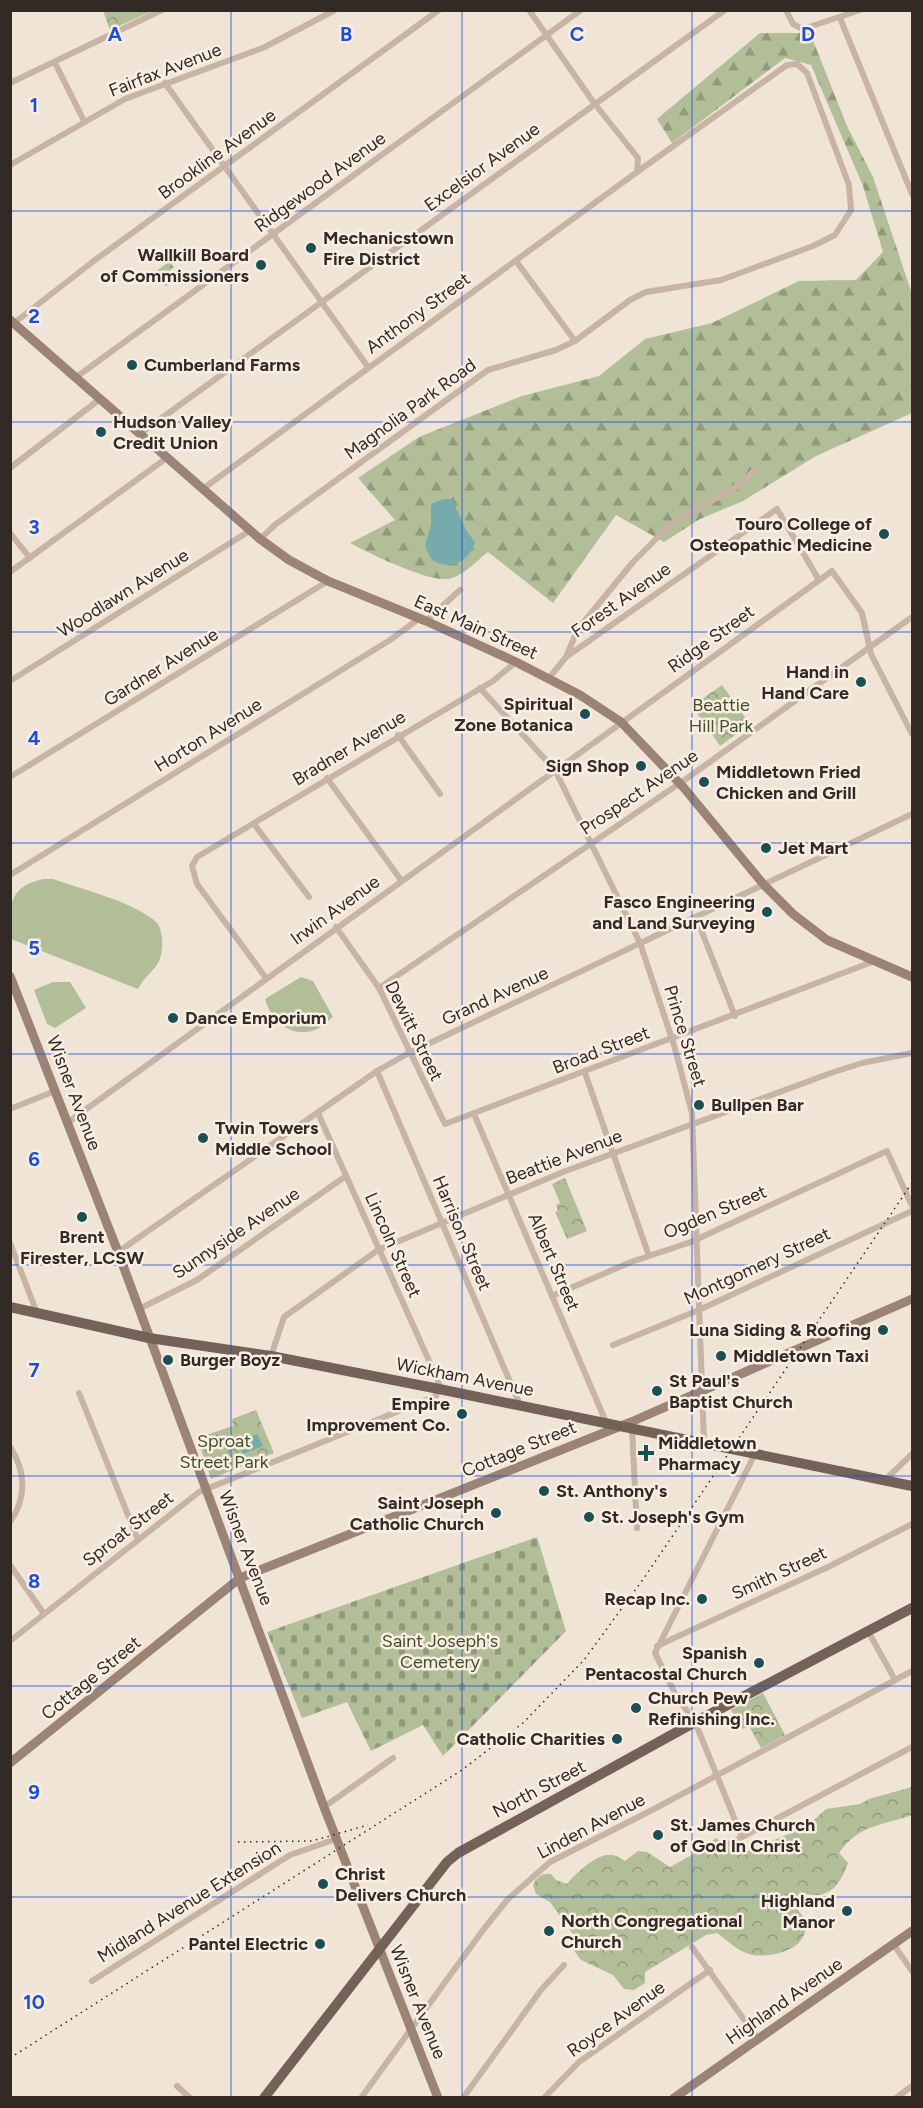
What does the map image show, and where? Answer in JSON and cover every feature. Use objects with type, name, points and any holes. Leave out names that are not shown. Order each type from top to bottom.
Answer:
[{"type":"main road","name":"Wickham Avenue","points":[[10,1307],[149,1338],[271,1356],[705,1442],[912,1486]]},
{"type":"main road","name":"North Street","points":[[264,2097],[447,1862],[467,1846],[695,1722],[912,1608]]},
{"type":"street","points":[[10,83],[162,10]]},
{"type":"street","name":"Fairfax Avenue","points":[[10,165],[125,99],[266,47],[335,10]]},
{"type":"street","name":"Brookline Avenue","points":[[12,322],[439,10]]},
{"type":"street","points":[[529,10],[594,103],[638,158],[637,172]]},
{"type":"street","name":"Ridgewood Avenue","points":[[75,378],[582,10]]},
{"type":"street","name":"Excelsior Avenue","points":[[141,433],[320,301],[725,10]]},
{"type":"street","points":[[786,10],[797,28],[810,28],[860,10]]},
{"type":"street","points":[[840,18],[912,194]]},
{"type":"street","points":[[55,63],[84,121]]},
{"type":"street","name":"Magnolia Park Road","points":[[260,539],[276,524],[488,370],[556,350],[575,341],[630,300],[646,292],[721,280],[813,246],[835,235],[851,210],[849,185],[845,174],[807,73],[797,64],[787,65],[637,172]]},
{"type":"street","points":[[165,83],[368,367]]},
{"type":"street","name":"Anthony Street","points":[[204,488],[637,172]]},
{"type":"street","points":[[516,261],[575,341]]},
{"type":"street","name":"East Main Street","points":[[12,322],[260,539],[289,560],[328,581],[423,620],[549,678],[621,722],[680,783],[764,885],[793,914],[827,940],[872,962],[912,977]]},
{"type":"street","points":[[10,468],[100,399]]},
{"type":"street","points":[[10,572],[168,457]]},
{"type":"street","points":[[566,657],[578,629],[633,562],[671,524],[739,485],[755,470]]},
{"type":"street","name":"Forest Avenue","points":[[549,678],[566,657],[774,510],[779,510],[819,580]]},
{"type":"street","name":"Woodlawn Avenue","points":[[10,681],[251,530]]},
{"type":"street","points":[[10,533],[30,558]]},
{"type":"street","points":[[819,580],[832,571],[862,613],[870,647],[912,734]]},
{"type":"street","name":"Ridge Street","points":[[621,722],[819,580]]},
{"type":"street","name":"Gardner Avenue","points":[[10,777],[328,581]]},
{"type":"street","name":"Horton Avenue","points":[[10,874],[423,620],[460,590]]},
{"type":"street","name":"Prospect Avenue","points":[[379,988],[680,783],[912,618]]},
{"type":"street","name":"Bradner Avenue","points":[[266,978],[197,884],[192,866],[197,857],[480,688],[511,668],[516,662]]},
{"type":"street","name":"Prince Street","points":[[480,688],[555,770],[640,943],[672,1038],[692,1124],[705,1442]]},
{"type":"street","name":"Irwin Avenue","points":[[67,1123],[621,722]]},
{"type":"street","points":[[398,735],[440,794]]},
{"type":"street","points":[[327,778],[401,880]]},
{"type":"street","name":"Grand Avenue","points":[[118,1252],[377,1071],[409,1053],[912,814]]},
{"type":"street","points":[[254,824],[309,897]]},
{"type":"street","points":[[696,917],[735,1016]]},
{"type":"street","name":"Dewitt Street","points":[[336,927],[379,988],[445,1124],[474,1114]]},
{"type":"street","name":"Broad Street","points":[[474,1114],[872,962]]},
{"type":"street","name":"Wisner Avenue","points":[[10,976],[118,1252],[336,1839],[438,2097]]},
{"type":"street","name":"Beattie Avenue","points":[[271,1356],[284,1317],[378,1250],[508,1194],[613,1153],[862,1063],[912,1053]]},
{"type":"street","name":"Harrison Street","points":[[377,1071],[520,1405]]},
{"type":"street","points":[[585,1073],[649,1256]]},
{"type":"street","points":[[10,1109],[56,1091]]},
{"type":"street","name":"Lincoln Street","points":[[318,1113],[440,1383],[439,1389]]},
{"type":"street","name":"Albert Street","points":[[474,1114],[606,1422]]},
{"type":"street","name":"Ogden Street","points":[[552,1296],[696,1238],[887,1150],[912,1206]]},
{"type":"street","name":"Sunnyside Avenue","points":[[139,1309],[197,1281],[346,1176]]},
{"type":"street","name":"Montgomery Street","points":[[613,1345],[699,1310],[912,1211]]},
{"type":"street","points":[[10,1244],[37,1313]]},
{"type":"street","name":"Cottage Street","points":[[10,1763],[240,1578],[620,1426],[912,1299]]},
{"type":"street","name":"Sproat Street","points":[[10,1641],[138,1539],[206,1489],[436,1396],[439,1389]]},
{"type":"street","points":[[79,1393],[138,1539]]},
{"type":"street","points":[[632,1429],[637,1528]]},
{"type":"street","points":[[10,1447],[21,1467],[23,1486],[20,1506],[10,1522]]},
{"type":"street","points":[[742,1837],[695,1722],[677,1697],[657,1660],[657,1646],[706,1557],[755,1454]]},
{"type":"street","points":[[885,1480],[912,1454]]},
{"type":"street","name":"Smith Street","points":[[657,1646],[828,1567],[912,1524]]},
{"type":"street","points":[[10,1565],[44,1614]]},
{"type":"street","points":[[868,1631],[895,1680]]},
{"type":"street","name":"Linden Avenue","points":[[361,2097],[483,1930],[533,1875],[550,1862],[912,1671]]},
{"type":"street","points":[[729,1844],[912,1747]]},
{"type":"street","points":[[324,1807],[393,1758]]},
{"type":"street","name":"Midland Avenue Extension","points":[[92,1981],[290,1855],[336,1839]]},
{"type":"street","name":"Highland Avenue","points":[[678,2096],[912,1931]]},
{"type":"street","points":[[894,1945],[912,1971]]},
{"type":"street","points":[[692,1947],[758,2039]]},
{"type":"street","points":[[463,2097],[541,1990],[564,1965]]},
{"type":"street","name":"Royce Avenue","points":[[544,2097],[579,2062],[710,1970]]},
{"type":"street","points":[[177,2086],[190,2097]]},
{"type":"street","points":[[896,2097],[912,2086]]},
{"type":"green space","points":[[103,10],[152,11],[110,30]]},
{"type":"green space","points":[[760,33],[810,33],[847,126],[873,177],[912,294],[912,413],[816,456],[743,501],[700,519],[664,542],[616,515],[553,603],[488,552],[458,576],[446,579],[411,571],[350,543],[395,520],[358,478],[419,437],[522,396],[599,376],[645,339],[712,323],[799,281],[856,280],[883,252],[863,186],[811,65],[785,58],[672,143],[657,119]]},
{"type":"green space","points":[[170,261],[174,267],[170,270],[174,281],[166,286],[155,272]]},
{"type":"green space","name":"Beattie Hill Park","points":[[722,685],[750,724],[720,746],[692,706]]},
{"type":"green space","points":[[53,879],[123,903],[149,916],[157,923],[162,938],[161,955],[138,989],[11,939],[11,909],[16,894],[31,883]]},
{"type":"green space","points":[[301,977],[313,981],[333,1017],[319,1028],[308,1032],[291,1030],[277,1021],[265,999]]},
{"type":"green space","points":[[53,982],[70,982],[86,1008],[55,1028],[47,1024],[34,990]]},
{"type":"green space","points":[[565,1178],[587,1231],[567,1239],[555,1212],[558,1211],[556,1205],[560,1203],[552,1184]]},
{"type":"green space","name":"Sproat Street Park","points":[[256,1410],[274,1453],[211,1479],[197,1438],[233,1426],[232,1419]]},
{"type":"green space","name":"Saint Joseph's Cemetery","points":[[537,1537],[566,1631],[443,1756],[423,1725],[371,1751],[347,1702],[302,1718],[267,1632]]},
{"type":"green space","points":[[763,1693],[785,1735],[761,1748],[749,1726],[743,1729],[731,1710]]},
{"type":"green space","points":[[912,1787],[912,1815],[872,1827],[855,1836],[839,1853],[848,1863],[837,1884],[826,1893],[819,1895],[802,1893],[798,1911],[809,1922],[807,1928],[798,1944],[779,1953],[760,1956],[749,1954],[736,1948],[717,1933],[706,1935],[645,1972],[645,1983],[634,1990],[624,1989],[613,1975],[581,1960],[572,1948],[575,1937],[550,1902],[536,1894],[533,1885],[540,1876],[545,1874],[551,1874],[556,1880],[567,1884],[593,1861],[606,1855],[614,1855],[625,1861],[638,1851],[647,1852],[670,1867],[701,1850],[716,1838],[738,1855],[806,1827],[826,1809],[860,1804],[869,1799]]},
{"type":"water","points":[[444,499],[452,499],[466,530],[475,542],[463,560],[451,565],[438,563],[431,559],[425,546],[431,524],[431,504]]},
{"type":"water","points":[[257,1434],[263,1446],[243,1454],[238,1442]]},
{"type":"railway","points":[[10,2058],[462,1770],[523,1723],[584,1660],[644,1578],[912,1183]]},
{"type":"railway","points":[[238,1842],[312,1841],[368,1825]]},
{"type":"place","name":"Mechanicstown Fire District","points":[[311,248]]},
{"type":"place","name":"Wallkill Board of Commissioners","points":[[261,265]]},
{"type":"place","name":"Cumberland Farms","points":[[132,365]]},
{"type":"place","name":"Hudson Valley Credit Union","points":[[101,432]]},
{"type":"place","name":"Touro College of Osteopathic Medicine","points":[[884,534]]},
{"type":"place","name":"Hand in Hand Care","points":[[861,682]]},
{"type":"place","name":"Spiritual Zone Botanica","points":[[585,714]]},
{"type":"place","name":"Sign Shop","points":[[641,766]]},
{"type":"place","name":"Middletown Fried Chicken and Grill","points":[[704,782]]},
{"type":"place","name":"Jet Mart","points":[[766,848]]},
{"type":"place","name":"Fasco Engineering and Land Surveying","points":[[767,912]]},
{"type":"place","name":"Dance Emporium","points":[[173,1018]]},
{"type":"place","name":"Bullpen Bar","points":[[699,1105]]},
{"type":"place","name":"Twin Towers Middle School","points":[[203,1138]]},
{"type":"place","name":"Brent Firester, LCSW","points":[[82,1217]]},
{"type":"place","name":"Luna Siding & Roofing","points":[[883,1330]]},
{"type":"place","name":"Middletown Taxi","points":[[721,1356]]},
{"type":"place","name":"Burger Boyz","points":[[168,1360]]},
{"type":"place","name":"St Paul's Baptist Church","points":[[657,1391]]},
{"type":"place","name":"Empire Improvement Co.","points":[[462,1414]]},
{"type":"place","name":"Middletown Pharmacy","points":[[646,1453]]},
{"type":"place","name":"St. Anthony's","points":[[544,1491]]},
{"type":"place","name":"Saint Joseph Catholic Church","points":[[496,1513]]},
{"type":"place","name":"St. Joseph's Gym","points":[[589,1517]]},
{"type":"place","name":"Recap Inc.","points":[[702,1599]]},
{"type":"place","name":"Spanish Pentacostal Church","points":[[759,1663]]},
{"type":"place","name":"Church Pew Refinishing Inc.","points":[[636,1708]]},
{"type":"place","name":"Catholic Charities","points":[[617,1739]]},
{"type":"place","name":"St. James Church of God In Christ","points":[[658,1835]]},
{"type":"place","name":"Christ Delivers Church","points":[[323,1884]]},
{"type":"place","name":"Highland Manor","points":[[847,1911]]},
{"type":"place","name":"North Congregational Church","points":[[549,1931]]},
{"type":"place","name":"Pantel Electric","points":[[320,1944]]}]
